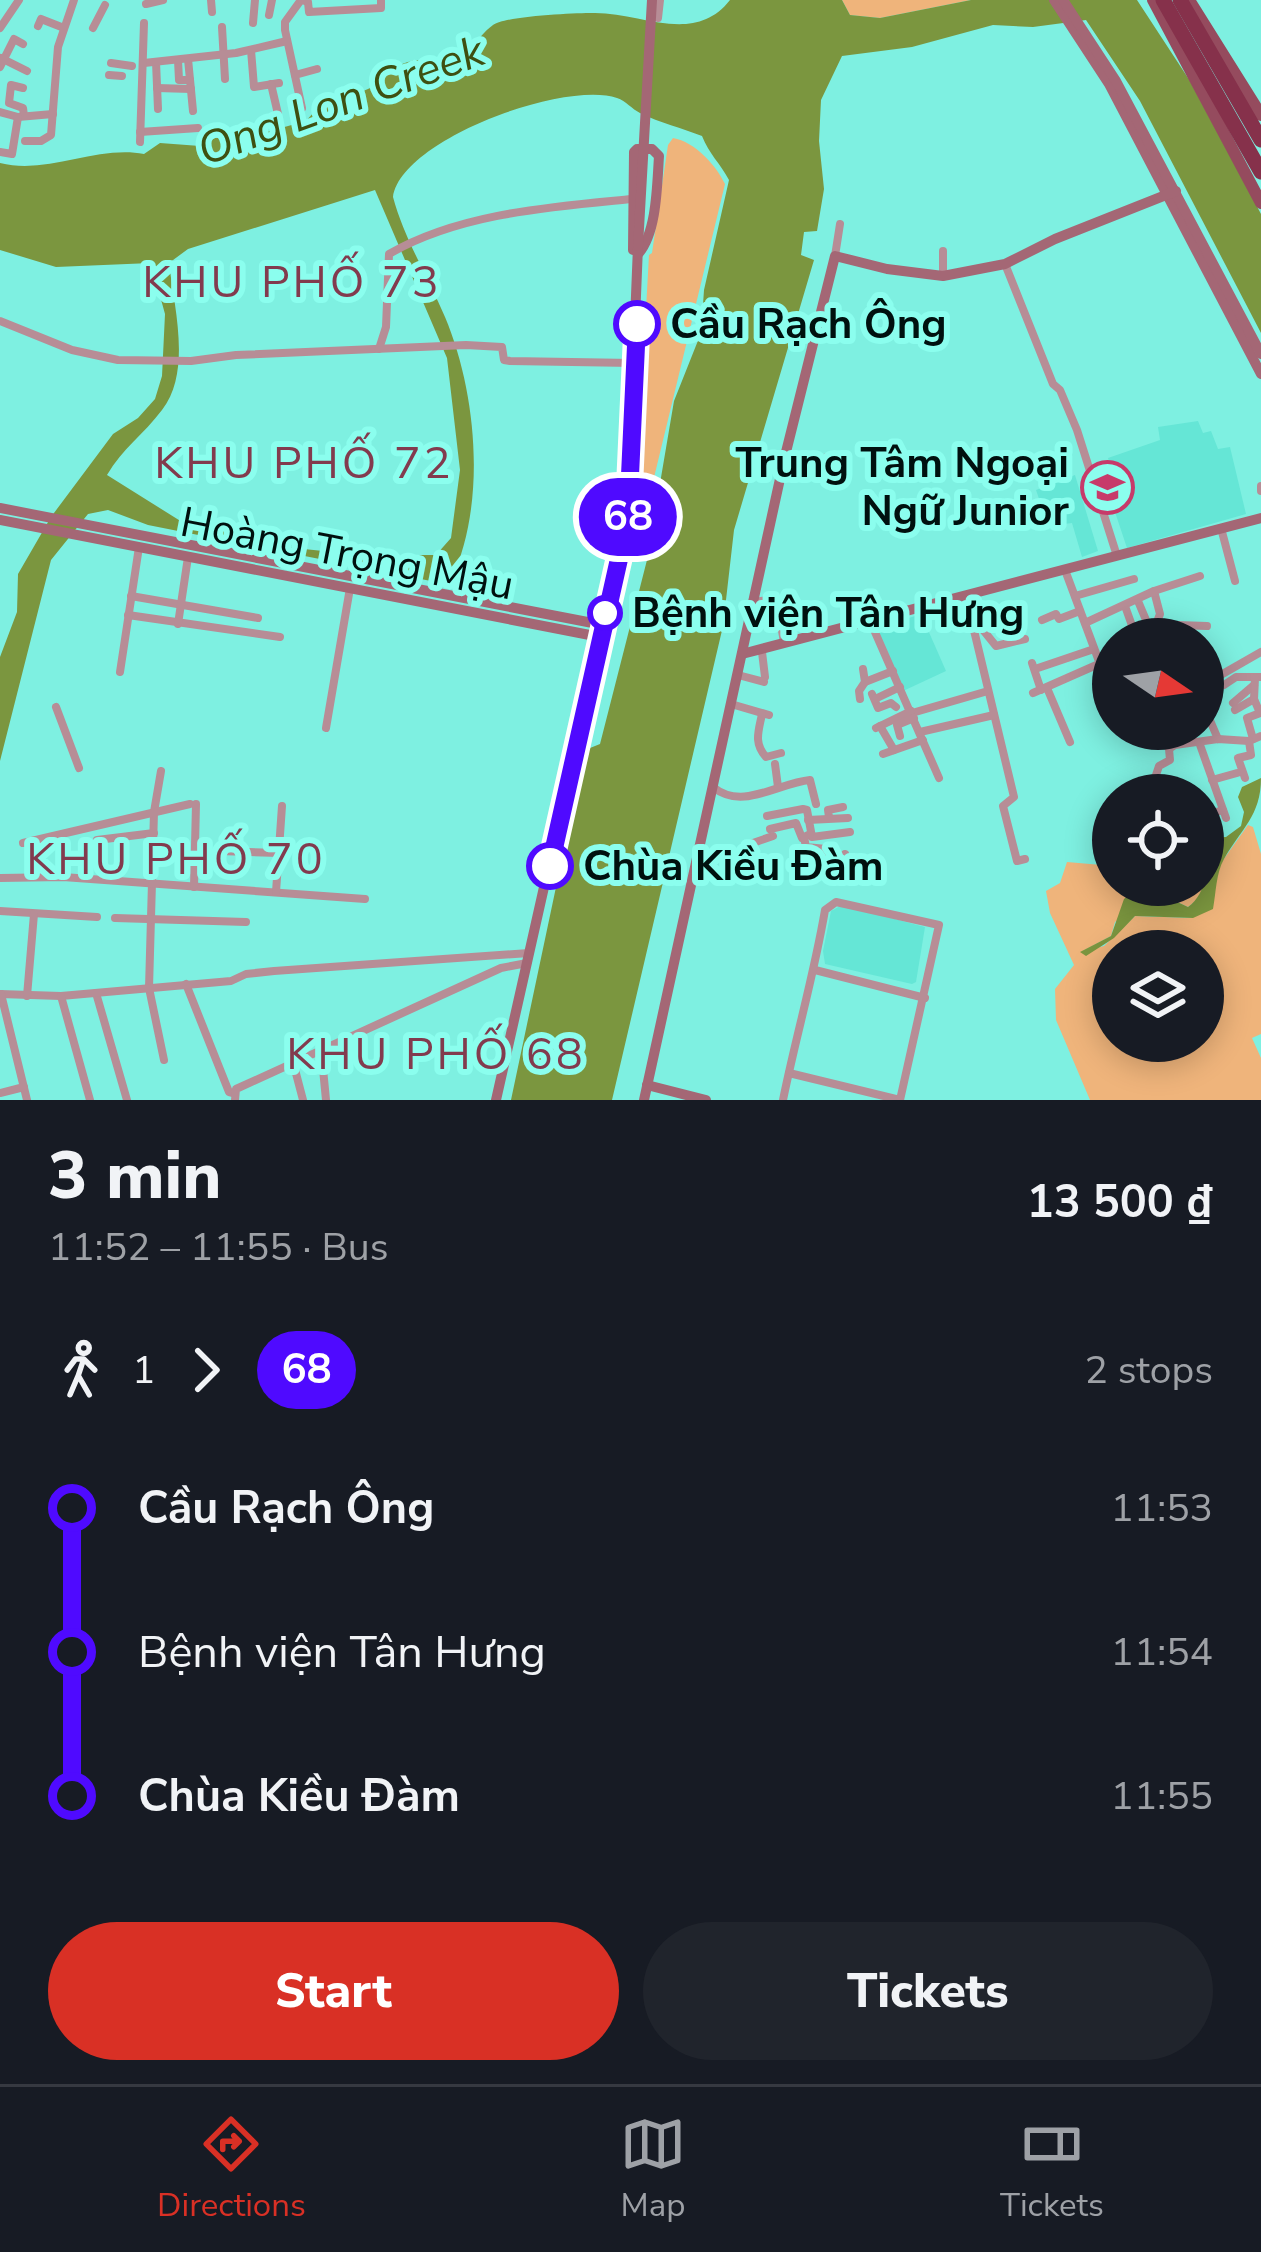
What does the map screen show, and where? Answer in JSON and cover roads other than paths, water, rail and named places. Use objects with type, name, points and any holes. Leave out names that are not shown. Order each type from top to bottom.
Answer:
[{"type":"highway","points":[[1163,0],[1181,5],[1261,140]]},
{"type":"highway","points":[[1181,5],[1261,172]]},
{"type":"main road","points":[[496,1100],[628,519],[638,254],[656,0]]},
{"type":"main road","points":[[1054,0],[1112,82],[1261,354]]},
{"type":"main road","points":[[1063,0],[1083,39]]},
{"type":"main road","points":[[1153,0],[1261,203]]},
{"type":"main road","points":[[1181,5],[1261,115]]},
{"type":"main road","points":[[1181,5],[1188,54],[1261,188]]},
{"type":"main road","points":[[652,149],[659,156],[647,242],[638,254],[632,244],[635,150],[652,149]]},
{"type":"main road","points":[[644,1100],[785,457],[835,256],[943,276],[1005,264],[1172,193]]},
{"type":"main road","points":[[1172,193],[1261,374]]},
{"type":"main road","points":[[0,508],[29,520]]},
{"type":"main road","points":[[742,655],[1261,518]]},
{"type":"main road","points":[[0,520],[29,520]]},
{"type":"main road","name":"Hoàng Trọng Mậu","points":[[29,520],[601,631]]},
{"type":"main road","name":"Hoàng Trọng Mậu","points":[[140,542],[188,557],[242,561]]},
{"type":"main road","points":[[647,1085],[706,1100]]},
{"type":"street","points":[[0,28],[4,12],[19,0]]},
{"type":"street","points":[[25,141],[50,135],[58,47],[74,0]]},
{"type":"street","points":[[146,4],[163,0]]},
{"type":"street","points":[[212,0],[212,12]]},
{"type":"street","points":[[254,22],[255,0]]},
{"type":"street","points":[[269,15],[272,0]]},
{"type":"street","points":[[302,108],[285,22],[302,0],[308,2],[309,12],[381,4]]},
{"type":"street","points":[[656,0],[658,19]]},
{"type":"street","points":[[94,28],[105,5]]},
{"type":"street","points":[[38,26],[41,19],[64,28]]},
{"type":"street","points":[[145,23],[140,137],[198,128]]},
{"type":"street","points":[[222,27],[225,79]]},
{"type":"street","points":[[22,44],[14,39],[1,61],[27,71]]},
{"type":"street","points":[[144,64],[224,55],[287,41]]},
{"type":"street","points":[[251,50],[254,87],[275,83],[278,114]]},
{"type":"street","points":[[183,59],[179,80],[191,84]]},
{"type":"street","points":[[156,62],[158,109]]},
{"type":"street","points":[[111,63],[132,66]]},
{"type":"street","points":[[295,75],[317,69]]},
{"type":"street","points":[[109,75],[122,76]]},
{"type":"street","points":[[186,129],[191,84]]},
{"type":"street","points":[[158,88],[191,84]]},
{"type":"street","points":[[0,152],[12,154],[23,108],[9,103],[5,87],[23,88]]},
{"type":"street","points":[[0,112],[53,114]]},
{"type":"street","points":[[379,349],[386,327],[388,254],[417,238],[517,213],[632,199]]},
{"type":"street","points":[[835,256],[840,224]]},
{"type":"street","points":[[943,276],[944,251]]},
{"type":"street","points":[[1005,264],[1053,384],[1077,430],[1117,556]]},
{"type":"street","points":[[0,321],[72,350],[118,360],[182,361],[466,345],[502,347],[504,360],[510,361],[635,363]]},
{"type":"street","points":[[785,457],[809,464],[832,454]]},
{"type":"street","points":[[1221,528],[1234,581]]},
{"type":"street","points":[[120,672],[140,542]]},
{"type":"street","points":[[178,624],[188,557]]},
{"type":"street","points":[[1065,570],[1092,643]]},
{"type":"street","points":[[1085,623],[1200,576]]},
{"type":"street","points":[[1075,596],[1134,579]]},
{"type":"street","points":[[326,728],[351,582]]},
{"type":"street","points":[[1154,591],[1158,618]]},
{"type":"street","points":[[131,596],[257,618]]},
{"type":"street","points":[[966,597],[1014,797],[1003,806],[1010,844],[1017,861],[1025,859]]},
{"type":"street","points":[[754,602],[780,598]]},
{"type":"street","points":[[1138,601],[1145,618]]},
{"type":"street","points":[[1125,606],[1129,618]]},
{"type":"street","points":[[974,619],[1016,610]]},
{"type":"street","points":[[1042,620],[1056,614],[1059,620],[1081,611]]},
{"type":"street","points":[[229,632],[232,614]]},
{"type":"street","points":[[779,614],[784,646]]},
{"type":"street","points":[[128,615],[280,637]]},
{"type":"street","points":[[974,619],[996,646],[1025,638]]},
{"type":"street","points":[[871,622],[938,778]]},
{"type":"street","points":[[1070,742],[1040,690],[1033,666],[1092,650]]},
{"type":"street","points":[[738,675],[764,680],[762,652]]},
{"type":"street","points":[[1224,674],[1261,652]]},
{"type":"street","points":[[1040,690],[1092,667]]},
{"type":"street","points":[[863,669],[865,682]]},
{"type":"street","points":[[860,699],[865,682],[893,671]]},
{"type":"street","points":[[1224,685],[1236,677],[1257,680]]},
{"type":"street","points":[[1224,778],[1241,776],[1238,758],[1251,755],[1254,739],[1247,718],[1260,713],[1254,699],[1257,680]]},
{"type":"street","points":[[1254,699],[1234,706],[1257,680]]},
{"type":"street","points":[[900,687],[874,697],[878,708],[891,703],[911,711]]},
{"type":"street","points":[[894,750],[878,727],[911,711],[988,691]]},
{"type":"street","points":[[731,704],[765,715],[757,733],[759,748],[766,757],[781,753]]},
{"type":"street","points":[[56,707],[79,768]]},
{"type":"street","points":[[884,715],[896,707]]},
{"type":"street","points":[[899,736],[897,725],[911,711]]},
{"type":"street","points":[[883,754],[921,736],[994,715]]},
{"type":"street","points":[[1156,774],[1159,766],[1170,760],[1171,750]]},
{"type":"street","points":[[775,764],[778,787]]},
{"type":"street","points":[[161,771],[154,812],[149,988],[164,1060]]},
{"type":"street","points":[[713,787],[736,798],[810,780],[816,804]]},
{"type":"street","points":[[23,843],[193,804],[194,887]]},
{"type":"street","points":[[276,892],[282,806]]},
{"type":"street","points":[[843,807],[828,811],[829,820],[848,818]]},
{"type":"street","points":[[767,816],[807,810],[806,847],[826,848],[830,866]]},
{"type":"street","points":[[808,820],[829,817]]},
{"type":"street","points":[[750,844],[796,824],[812,837],[850,832]]},
{"type":"street","points":[[98,840],[154,833]]},
{"type":"street","points":[[220,851],[279,853]]},
{"type":"street","points":[[845,854],[844,864],[850,871]]},
{"type":"street","points":[[0,878],[63,877],[365,899]]},
{"type":"street","points":[[780,1100],[828,904],[848,903],[939,925],[900,1100],[788,1073]]},
{"type":"street","points":[[0,911],[97,917]]},
{"type":"street","points":[[27,995],[34,914]]},
{"type":"street","points":[[115,918],[246,922]]},
{"type":"street","points":[[27,1100],[1,994],[61,996],[359,964],[528,958]]},
{"type":"street","points":[[186,984],[234,1096],[321,1048],[528,958]]},
{"type":"street","points":[[815,970],[925,998]]},
{"type":"street","points":[[96,993],[128,1100]]},
{"type":"street","points":[[61,996],[90,1100]]},
{"type":"street","points":[[321,1048],[326,1100]]},
{"type":"street","points":[[293,1062],[303,1100]]},
{"type":"street","points":[[0,1093],[24,1087]]},
{"type":"water","name":"Ong Lon Creek","points":[[730,0],[842,0],[850,15],[880,18],[971,0],[1137,0],[1190,81],[1261,214],[1261,333],[1140,101],[1086,20],[1033,27],[993,25],[912,47],[842,56],[821,100],[824,189],[817,231],[804,232],[801,255],[814,260],[734,530],[723,626],[612,1100],[511,1100],[585,750],[600,744],[647,560],[674,401],[701,333],[704,290],[729,180],[702,136],[648,117],[617,98],[593,95],[526,106],[489,119],[424,155],[403,175],[393,197],[456,347],[470,414],[474,448],[470,518],[451,580],[436,582],[148,525],[108,510],[88,514],[51,560],[0,761],[0,657],[17,612],[18,574],[51,517],[113,434],[138,418],[155,399],[162,376],[165,314],[151,263],[56,267],[0,250],[0,163],[36,165],[108,153],[144,154],[160,143],[200,146],[215,138],[252,136],[306,121],[314,112],[382,83],[390,69],[400,65],[416,60],[451,63],[493,25],[511,19],[593,13],[683,24],[716,14]],"holes":[[[375,190],[447,358],[460,470],[451,538],[436,555],[368,562],[294,548],[207,521],[190,527],[107,475],[171,394],[179,338],[169,263],[188,249]]]},
{"type":"water","points":[[1261,778],[1254,812],[1224,860],[1224,837],[1241,826],[1244,812],[1238,797],[1242,787]]},
{"type":"water","points":[[1122,906],[1213,906],[1193,918],[1135,916],[1122,930],[1113,930]]},
{"type":"place","name":"Cầu Rạch Ông","points":[[637,324]]},
{"type":"place","name":"Trung Tâm Ngoại Ngữ Junior","points":[[1108,487]]},
{"type":"place","name":"Bệnh viện Tân Hưng","points":[[605,613]]},
{"type":"place","name":"Chùa Kiều Đàm","points":[[550,866]]},
{"type":"district","name":"KHU PHỐ 73","points":[[292,282]]},
{"type":"district","name":"KHU PHỐ 72","points":[[304,463]]},
{"type":"district","name":"KHU PHỐ 70","points":[[176,859]]},
{"type":"district","name":"KHU PHỐ 68","points":[[436,1054]]}]
